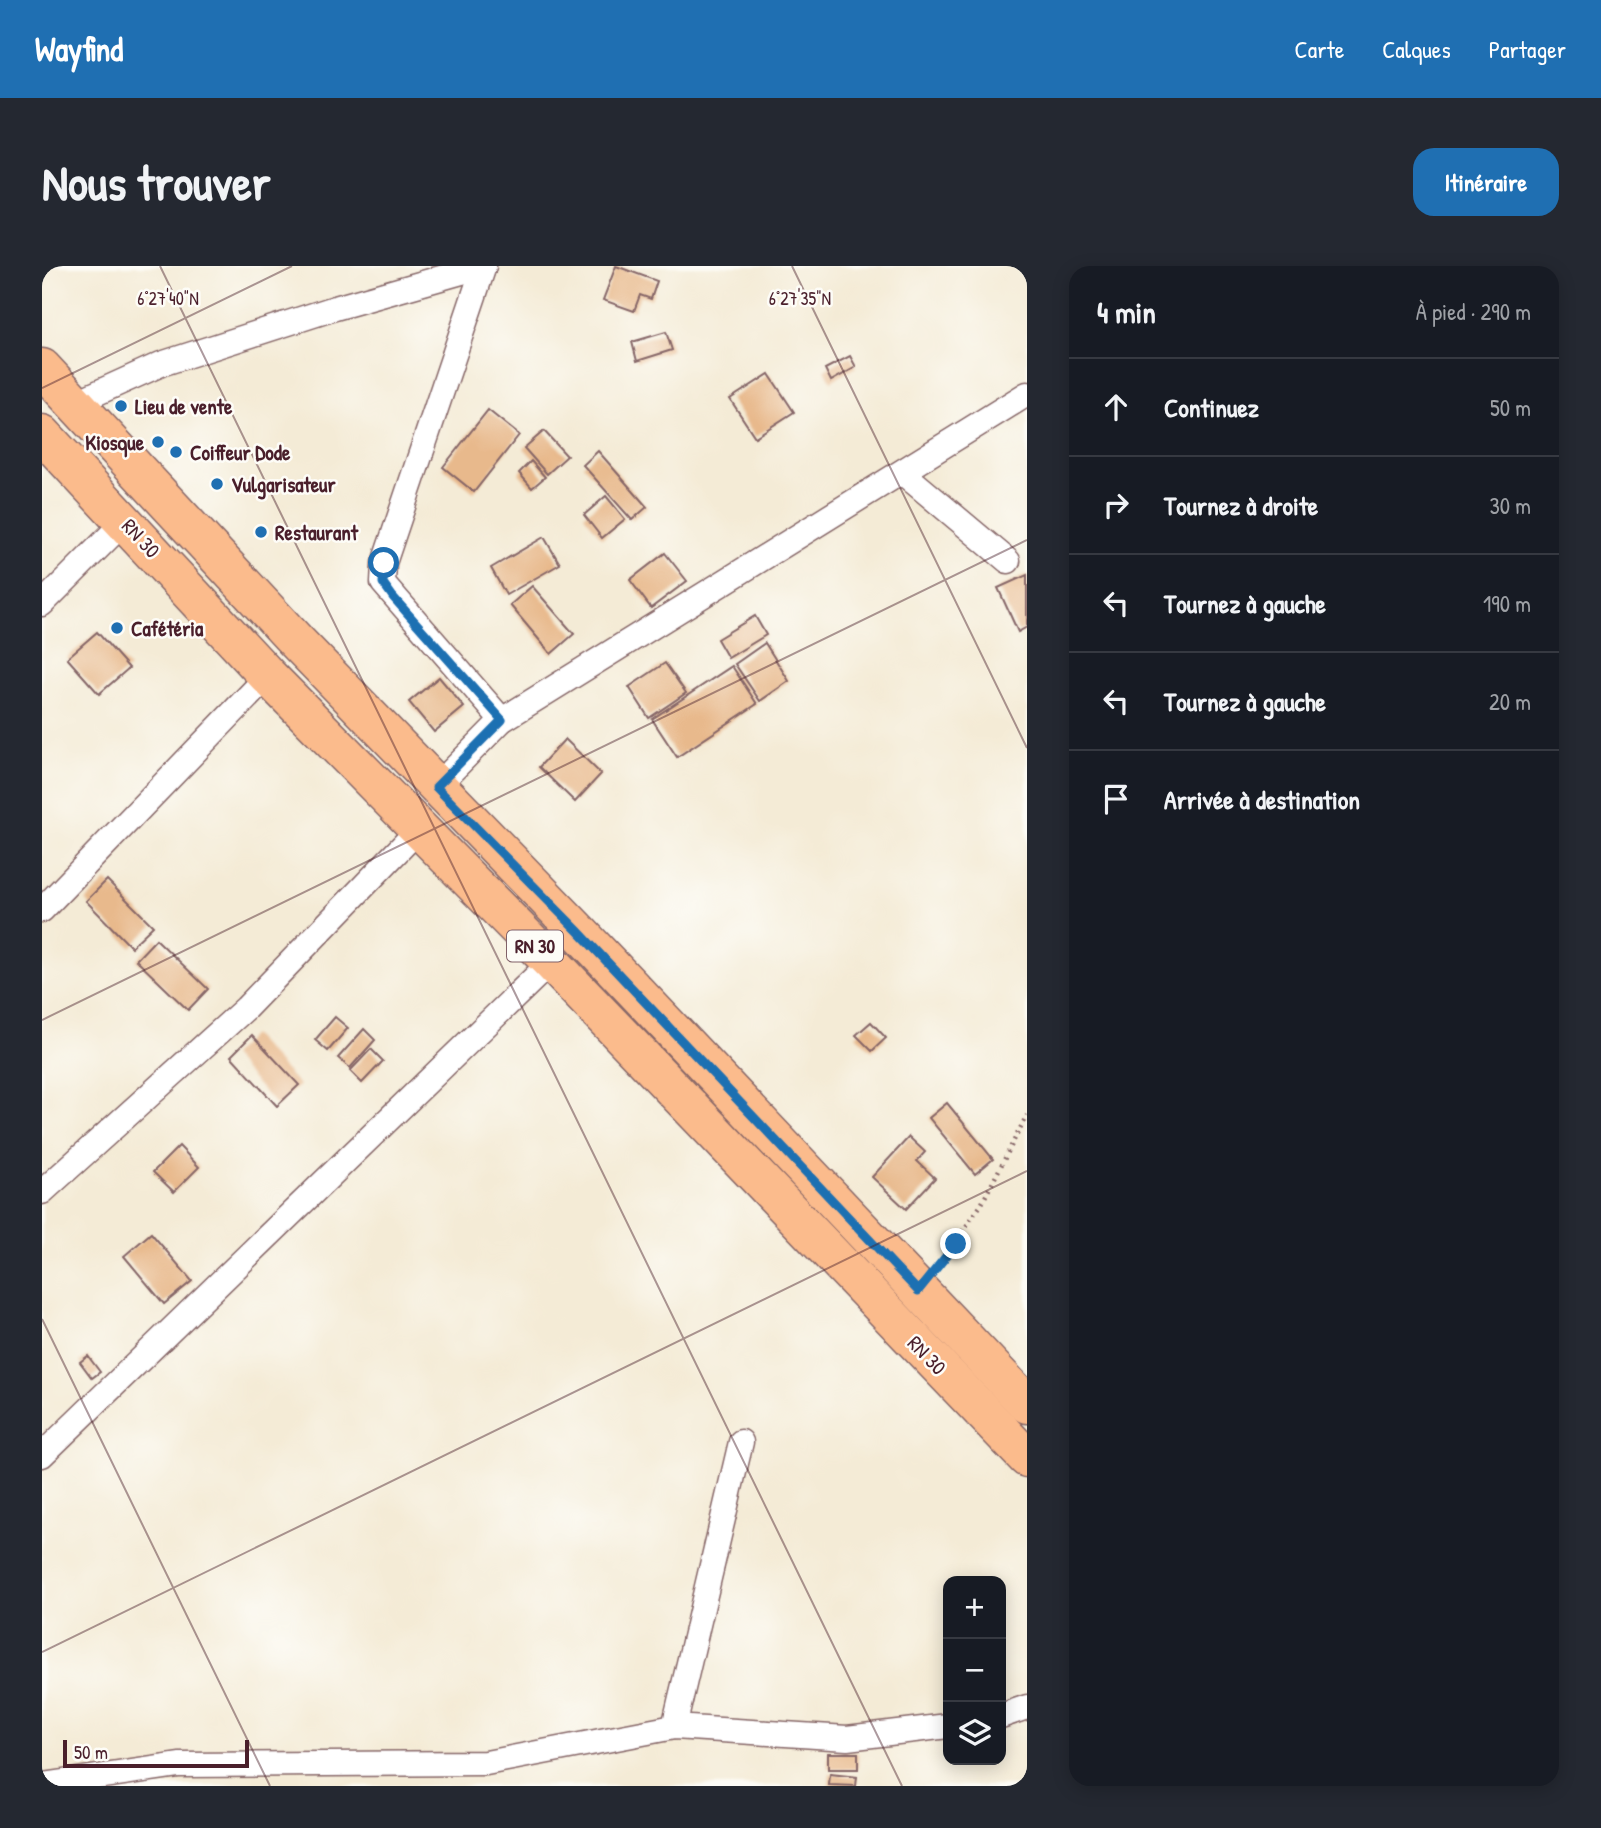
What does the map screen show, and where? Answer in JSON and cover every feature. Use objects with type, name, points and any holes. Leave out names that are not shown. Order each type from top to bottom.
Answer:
[{"type":"main road","name":"RN 30","points":[[42,368],[436,787],[578,931],[1027,1404]]},
{"type":"main road","name":"RN 30","points":[[42,434],[268,676],[551,962],[1027,1458]]},
{"type":"street","points":[[75,403],[161,364],[335,308],[484,266]]},
{"type":"street","points":[[484,266],[384,563],[383,583],[502,720]]},
{"type":"street","points":[[436,787],[502,720],[1027,394]]},
{"type":"street","points":[[903,473],[1008,561]]},
{"type":"street","points":[[42,604],[125,522]]},
{"type":"street","points":[[42,910],[268,676]]},
{"type":"street","points":[[43,1191],[246,1008],[420,828]]},
{"type":"street","points":[[42,1455],[551,962]]},
{"type":"street","points":[[674,1727],[741,1442]]},
{"type":"street","points":[[1006,1714],[1027,1707]]},
{"type":"street","points":[[42,1785],[183,1775],[486,1763],[674,1727],[847,1738],[943,1727]]},
{"type":"path","points":[[918,1291],[956,1244],[982,1205],[1027,1115]]},
{"type":"building","points":[[616,266],[657,281],[651,299],[640,295],[634,311],[603,300]]},
{"type":"building","points":[[666,332],[672,350],[637,361],[632,342]]},
{"type":"building","points":[[850,356],[856,367],[831,381],[825,369]]},
{"type":"building","points":[[769,374],[794,412],[755,437],[730,399]]},
{"type":"building","points":[[488,410],[519,435],[474,492],[443,467]]},
{"type":"building","points":[[544,431],[567,456],[547,474],[524,448]]},
{"type":"building","points":[[598,451],[647,507],[632,520],[583,465]]},
{"type":"building","points":[[531,461],[545,477],[532,488],[519,473]]},
{"type":"building","points":[[606,496],[625,519],[602,538],[584,515]]},
{"type":"building","points":[[544,537],[560,564],[506,595],[491,568]]},
{"type":"building","points":[[665,553],[687,581],[651,608],[630,580]]},
{"type":"building","points":[[1027,575],[1027,627],[1018,632],[998,588]]},
{"type":"building","points":[[532,586],[574,634],[551,654],[510,605]]},
{"type":"building","points":[[755,616],[766,635],[728,658],[717,639]]},
{"type":"building","points":[[97,632],[129,668],[99,694],[67,658]]},
{"type":"building","points":[[765,643],[789,681],[760,701],[735,664]]},
{"type":"building","points":[[665,663],[686,693],[649,718],[629,687]]},
{"type":"building","points":[[732,666],[757,704],[677,757],[652,719]]},
{"type":"building","points":[[439,677],[464,707],[434,732],[409,702]]},
{"type":"building","points":[[565,739],[601,774],[575,802],[539,767]]},
{"type":"building","points":[[107,880],[153,926],[131,947],[86,901]]},
{"type":"building","points":[[156,939],[208,989],[188,1010],[136,960]]},
{"type":"building","points":[[335,1017],[348,1028],[328,1051],[315,1040]]},
{"type":"building","points":[[871,1022],[886,1038],[872,1051],[856,1035]]},
{"type":"building","points":[[364,1029],[375,1040],[350,1068],[338,1058]]},
{"type":"building","points":[[252,1035],[299,1085],[277,1106],[231,1056]]},
{"type":"building","points":[[371,1049],[383,1061],[362,1083],[350,1071]]},
{"type":"building","points":[[947,1103],[993,1159],[975,1174],[929,1118]]},
{"type":"building","points":[[909,1137],[925,1152],[917,1161],[935,1178],[906,1209],[872,1177]]},
{"type":"building","points":[[179,1146],[199,1167],[174,1192],[153,1172]]},
{"type":"building","points":[[151,1233],[192,1281],[164,1304],[124,1256]]},
{"type":"building","points":[[88,1356],[100,1372],[92,1378],[80,1362]]},
{"type":"building","points":[[828,1753],[858,1753],[858,1769],[828,1769]]},
{"type":"building","points":[[830,1774],[857,1777],[856,1786],[829,1785]]},
{"type":"place","name":"Lieu de vente","points":[[121,406]]},
{"type":"place","name":"Kiosque","points":[[158,442]]},
{"type":"place","name":"Coiffeur Dode","points":[[176,452]]},
{"type":"place","name":"Vulgarisateur","points":[[217,484]]},
{"type":"place","name":"Restaurant","points":[[261,532]]},
{"type":"place","name":"Cafétéria","points":[[117,628]]},
{"type":"route","points":[[384,563],[383,583],[393,597],[502,720],[436,787],[578,931],[918,1291],[956,1244]]}]
